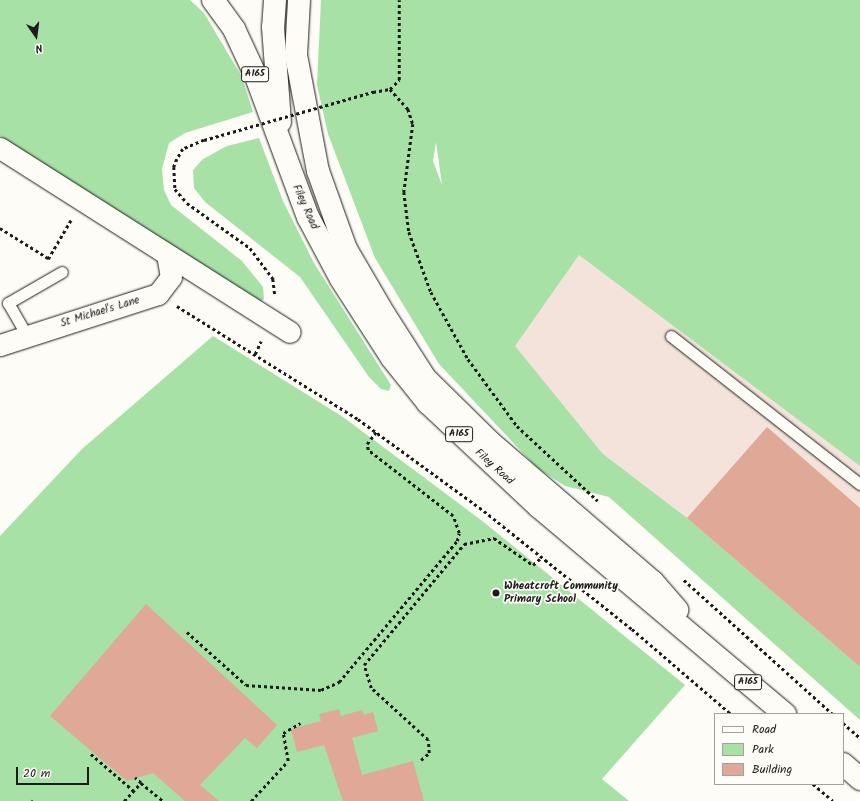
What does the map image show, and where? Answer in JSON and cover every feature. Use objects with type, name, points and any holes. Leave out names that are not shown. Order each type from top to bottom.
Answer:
[{"type":"highway","name":"Filey Road","points":[[213,0],[234,29],[256,74],[283,154],[308,216],[341,279],[392,358],[428,404],[539,507],[711,650],[784,713]]},
{"type":"highway","name":"Filey Road","points":[[275,0],[274,28],[283,154]]},
{"type":"highway","points":[[299,0],[296,55],[318,171],[346,249],[425,378],[490,442],[653,582],[711,650]]},
{"type":"highway","points":[[844,765],[860,779]]},
{"type":"street","points":[[0,148],[83,199],[166,255],[290,332]]},
{"type":"street","points":[[158,294],[171,277],[166,255]]},
{"type":"street","name":"St Michael's Lane","points":[[0,345],[26,334],[158,294]]},
{"type":"lane","points":[[26,334],[8,303],[62,272]]},
{"type":"lane","points":[[671,336],[860,484]]},
{"type":"path","points":[[255,354],[271,320],[276,300],[273,280],[262,261],[250,248],[180,198],[176,189],[174,167],[177,159],[183,150],[204,140],[373,92],[390,89],[400,74],[399,0]]},
{"type":"path","points":[[390,89],[408,109],[414,124],[404,192],[409,232],[431,292],[468,359],[517,426],[605,508]]},
{"type":"path","points":[[48,258],[83,199]]},
{"type":"path","points":[[0,228],[48,258],[62,272]]},
{"type":"path","points":[[158,294],[376,432],[542,557],[730,713]]},
{"type":"path","points":[[187,632],[246,685],[321,690],[339,682],[457,541],[459,533],[453,516],[368,450],[367,444],[376,432]]},
{"type":"path","points":[[421,760],[429,753],[428,740],[371,688],[364,665],[464,544],[494,538],[534,565],[542,557]]},
{"type":"path","points":[[680,576],[832,713]]},
{"type":"path","points":[[251,801],[288,761],[283,733],[300,723]]},
{"type":"path","points":[[844,724],[860,738]]},
{"type":"path","points":[[91,754],[134,791]]},
{"type":"path","points":[[136,778],[163,801]]},
{"type":"path","points":[[124,801],[141,783]]},
{"type":"path","points":[[814,785],[833,801]]},
{"type":"shaded area","points":[[860,0],[860,720],[627,473],[603,454],[514,346],[579,255]]},
{"type":"green space","points":[[0,0],[190,0],[204,13],[242,77],[253,112],[185,133],[169,143],[162,169],[164,190],[171,205],[242,261],[263,287],[264,299],[260,302],[0,136]]},
{"type":"green space","points":[[321,0],[860,0],[860,466],[579,255],[515,346],[603,454],[687,518],[860,667],[860,720],[609,497],[565,486],[537,468],[439,364],[375,258],[328,134],[317,85]],"holes":[[[436,142],[442,185],[433,161]]]},
{"type":"green space","points":[[259,138],[283,201],[314,263],[391,385],[389,391],[381,389],[369,377],[300,277],[205,202],[194,188],[193,170],[203,159],[227,146]]},
{"type":"green space","points":[[213,336],[343,417],[481,520],[685,685],[602,779],[629,801],[0,801],[0,536],[82,449]]},
{"type":"building","points":[[767,427],[860,508],[860,667],[687,518]]},
{"type":"building","points":[[146,604],[277,725],[257,748],[245,738],[200,785],[219,801],[185,801],[153,773],[127,781],[50,716]]},
{"type":"building","points":[[339,709],[341,716],[362,710],[364,715],[373,712],[378,731],[352,738],[362,775],[413,761],[424,801],[343,801],[324,745],[297,752],[291,729],[321,721],[319,714]]},
{"type":"place","name":"Wheatcroft Community Primary School","points":[[496,593]]}]
